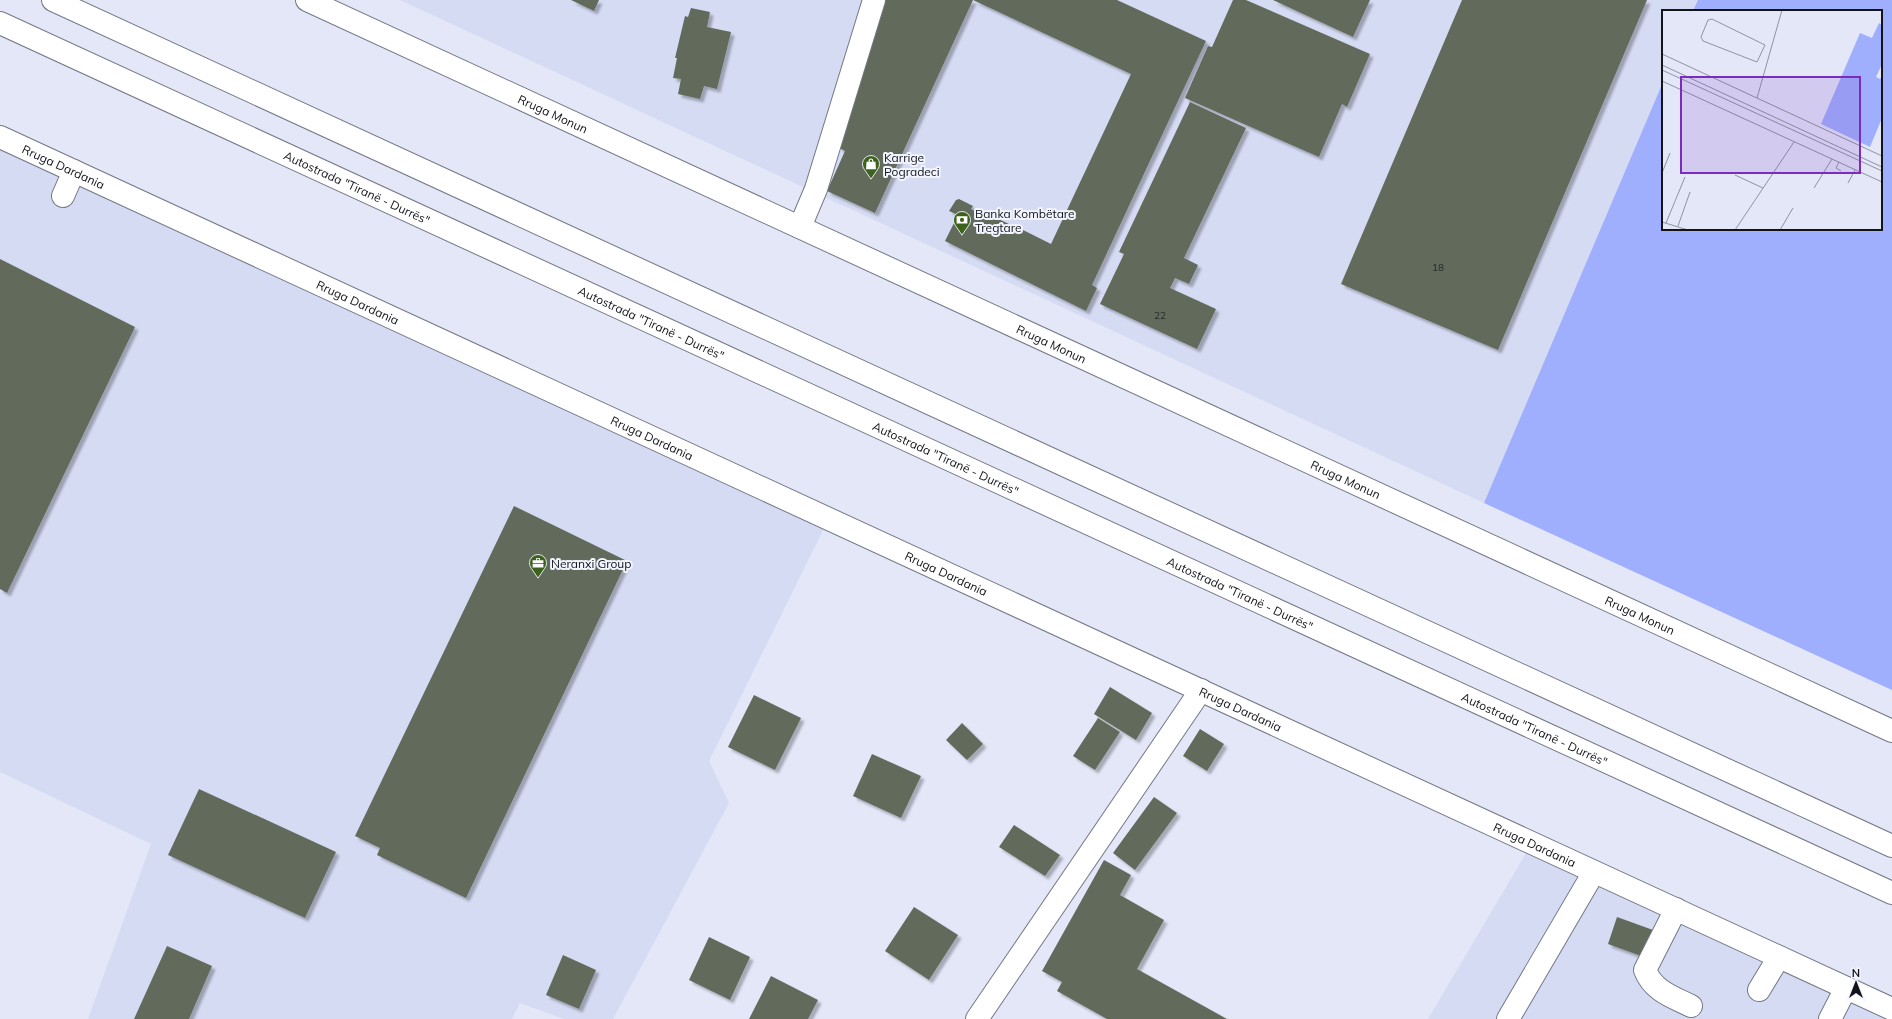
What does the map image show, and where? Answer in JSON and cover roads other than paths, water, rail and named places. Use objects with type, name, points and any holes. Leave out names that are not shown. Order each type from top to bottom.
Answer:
[{"type":"main road","points":[[53,0],[1892,846]]},
{"type":"main road","name":"Rruga Monun","points":[[307,0],[1892,731]]},
{"type":"main road","points":[[800,227],[816,189],[874,0]]},
{"type":"main road","name":"Autostrada \"Tiranë - Durrës\"","points":[[0,23],[1892,893]]},
{"type":"main road","name":"Rruga Dardania","points":[[0,137],[1892,1009]]},
{"type":"main road","points":[[63,196],[74,171]]},
{"type":"main road","points":[[977,1019],[1201,690]]},
{"type":"main road","points":[[1508,1019],[1594,872]]},
{"type":"main road","points":[[1676,909],[1645,970],[1648,979],[1658,990],[1692,1006]]},
{"type":"main road","points":[[1759,990],[1778,957]]},
{"type":"main road","points":[[1830,1019],[1846,988]]},
{"type":"place","name":"Karrige Pogradeci","points":[[871,179]]},
{"type":"place","name":"Banka Kombëtare Tregtare","points":[[962,235]]},
{"type":"place","name":"Neranxi Group","points":[[538,578]]}]
